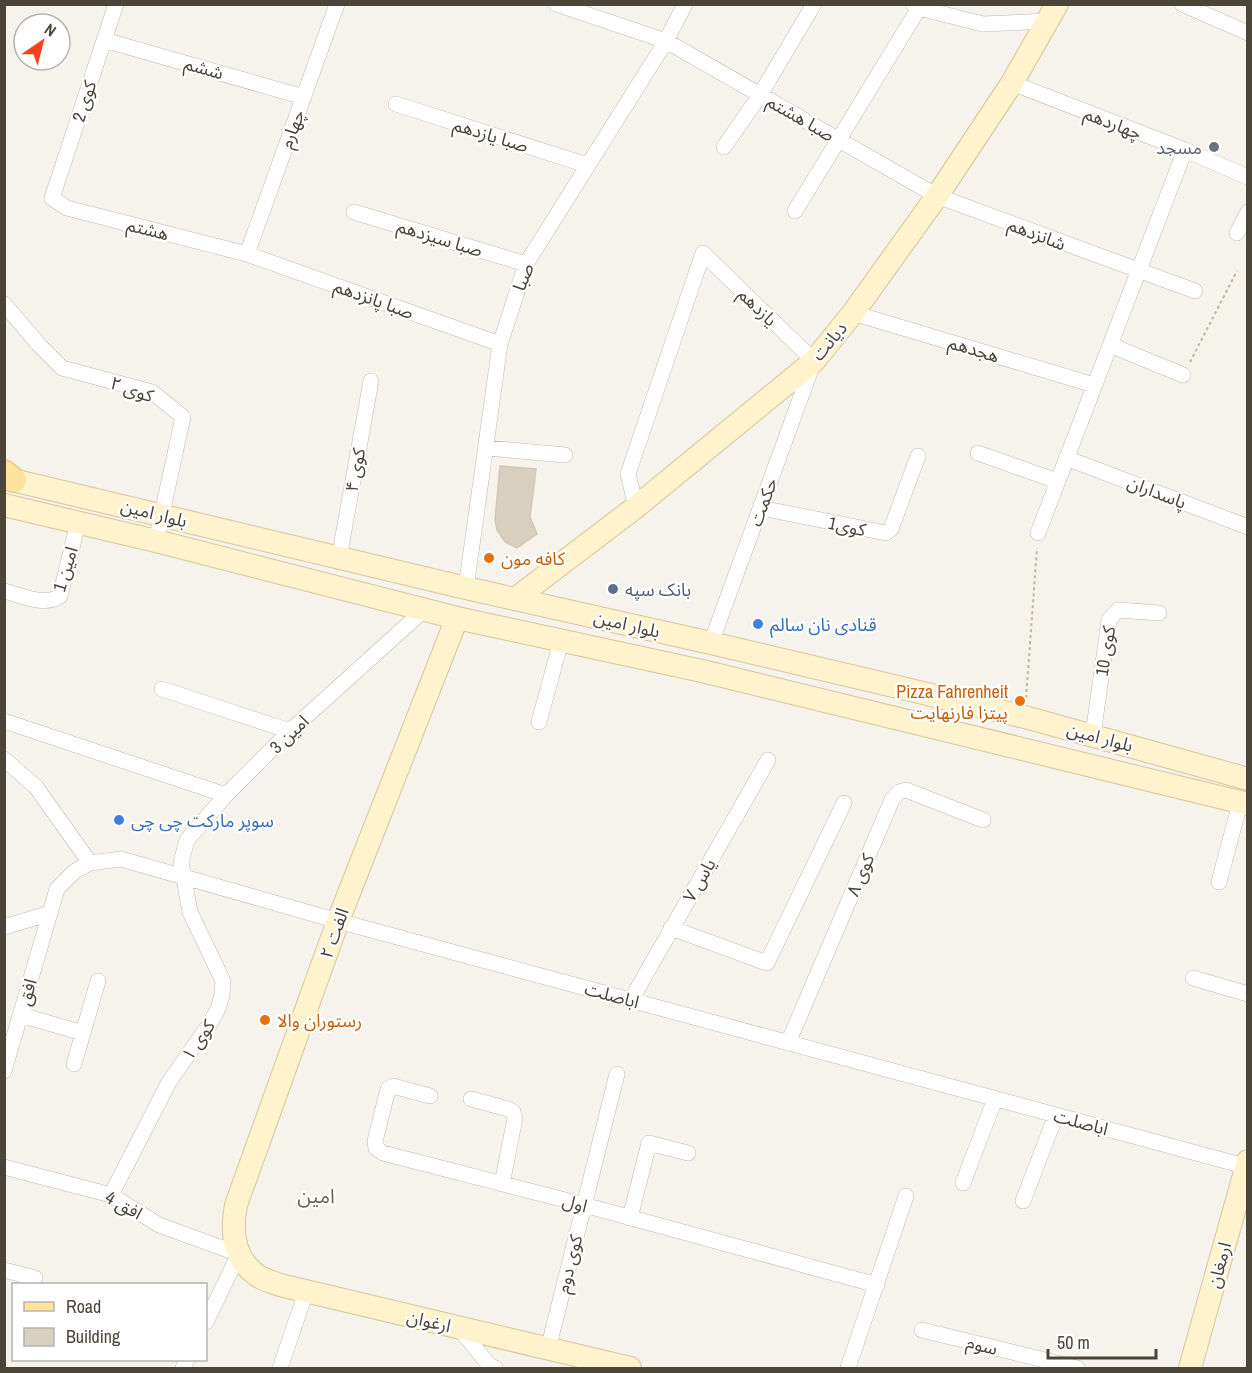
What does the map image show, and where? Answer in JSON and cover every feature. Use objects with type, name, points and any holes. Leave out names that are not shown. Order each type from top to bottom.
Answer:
[{"type":"main road","name":"دیانت","points":[[515,599],[636,507],[814,361],[853,313],[937,196],[1012,83],[1053,13]]},
{"type":"main road","name":"بلوار امین","points":[[8,477],[466,588],[1025,717],[1248,779]]},
{"type":"main road","name":"بلوار امین","points":[[4,505],[458,618],[702,671],[1244,804]]},
{"type":"main road","name":"الفت ۲","points":[[239,1254],[235,1246],[232,1227],[236,1205],[338,921],[458,618]]},
{"type":"main road","points":[[702,671],[711,643]]},
{"type":"main road","name":"ارمغان","points":[[1190,1368],[1247,1165]]},
{"type":"main road","name":"ارغوان","points":[[239,1254],[257,1275],[280,1285],[630,1368]]},
{"type":"street","name":"کوی 2","points":[[52,198],[116,4]]},
{"type":"street","name":"چهارم","points":[[247,254],[337,4]]},
{"type":"street","name":"صبا هشتم","points":[[556,4],[666,41],[937,196]]},
{"type":"street","name":"صبا","points":[[466,588],[500,344],[526,264],[666,41],[685,4]]},
{"type":"street","points":[[724,147],[760,95],[814,4]]},
{"type":"street","points":[[1182,4],[1248,33]]},
{"type":"street","points":[[795,211],[839,140],[916,6],[983,24],[1053,13]]},
{"type":"street","name":"ششم","points":[[104,40],[303,97]]},
{"type":"street","name":"چهاردهم","points":[[1012,83],[1248,177]]},
{"type":"street","name":"صبا یازدهم","points":[[396,104],[587,165]]},
{"type":"street","points":[[1038,533],[1185,150]]},
{"type":"street","name":"شانزدهم","points":[[937,196],[1195,291]]},
{"type":"street","name":"هشتم","points":[[52,198],[67,208],[247,254]]},
{"type":"street","name":"صبا سیزدهم","points":[[354,212],[526,264]]},
{"type":"street","points":[[1238,233],[1248,212]]},
{"type":"street","name":"یازدهم","points":[[636,507],[628,474],[703,253],[814,361]]},
{"type":"street","name":"صبا پانزدهم","points":[[247,254],[500,344]]},
{"type":"street","name":"کوی ۲","points":[[4,304],[62,368],[152,392],[183,417],[162,515]]},
{"type":"street","name":"هجدهم","points":[[853,313],[1094,385]]},
{"type":"street","points":[[1110,345],[1183,375]]},
{"type":"street","name":"حکمت","points":[[711,643],[814,361]]},
{"type":"street","name":"کوی ۴","points":[[339,558],[371,381]]},
{"type":"street","points":[[487,448],[565,456]]},
{"type":"street","points":[[978,453],[1058,481]]},
{"type":"street","name":"کوی1","points":[[761,508],[886,533],[891,529],[918,456]]},
{"type":"street","name":"پاسداران","points":[[1066,458],[1248,527]]},
{"type":"street","points":[[156,541],[162,515]]},
{"type":"street","name":"امین 1","points":[[4,591],[45,601],[54,600],[60,596],[78,523]]},
{"type":"street","name":"امین 3","points":[[183,876],[181,862],[187,840],[226,795],[290,731],[425,609]]},
{"type":"street","name":"کوی 10","points":[[1093,735],[1109,620],[1118,610],[1159,613]]},
{"type":"street","points":[[539,722],[561,641]]},
{"type":"street","points":[[162,689],[290,731]]},
{"type":"street","points":[[4,721],[226,795]]},
{"type":"street","points":[[4,759],[36,787],[90,863]]},
{"type":"street","name":"یاس ۷","points":[[631,1000],[768,760]]},
{"type":"street","name":"کوی ۸","points":[[788,1043],[892,800],[899,792],[906,790],[983,820]]},
{"type":"street","points":[[671,928],[766,963],[844,803]]},
{"type":"street","points":[[1219,882],[1244,804]]},
{"type":"street","name":"اباصلت","points":[[50,913],[57,889],[75,871],[90,863],[122,859],[338,921],[1247,1165]]},
{"type":"street","name":"کوی ۱","points":[[111,1194],[169,1082],[209,1025],[218,1009],[222,995],[223,981],[190,912],[183,876]]},
{"type":"street","points":[[4,927],[50,913]]},
{"type":"street","name":"افق","points":[[4,1071],[50,913]]},
{"type":"street","points":[[1193,978],[1248,994]]},
{"type":"street","points":[[74,1064],[98,981]]},
{"type":"street","points":[[21,1015],[83,1033]]},
{"type":"street","name":"کوی دوم","points":[[548,1349],[617,1074]]},
{"type":"street","name":"اول","points":[[430,1096],[393,1086],[388,1089],[375,1141],[376,1148],[383,1153],[876,1285]]},
{"type":"street","points":[[471,1099],[513,1112],[515,1118],[502,1184]]},
{"type":"street","points":[[963,1183],[995,1099]]},
{"type":"street","points":[[1023,1201],[1056,1115]]},
{"type":"street","points":[[630,1218],[649,1143],[688,1153]]},
{"type":"street","name":"افق 4","points":[[4,1167],[111,1194],[159,1225],[239,1254]]},
{"type":"street","points":[[848,1368],[906,1196]]},
{"type":"street","points":[[207,1320],[239,1254]]},
{"type":"street","points":[[4,1270],[35,1278]]},
{"type":"street","points":[[280,1368],[306,1292]]},
{"type":"street","points":[[459,1328],[489,1365],[495,1368]]},
{"type":"street","name":"سوم","points":[[922,1330],[1077,1368]]},
{"type":"path","points":[[1183,375],[1237,271]]},
{"type":"path","points":[[1025,717],[1038,533]]},
{"type":"building","points":[[500,466],[536,469],[530,517],[537,534],[517,548],[505,542],[497,530],[495,520]]},
{"type":"place","name":"مسجد","points":[[1214,147]]},
{"type":"place","name":"کافه مون","points":[[489,558]]},
{"type":"place","name":"بانک سپه","points":[[613,589]]},
{"type":"place","name":"قنادی نان سالم","points":[[758,624]]},
{"type":"place","name":"Pizza Fahrenheit پیتزا فارنهایت","points":[[1020,701]]},
{"type":"place","name":"سوپر مارکت چی چی","points":[[119,820]]},
{"type":"place","name":"رستوران والا","points":[[265,1020]]},
{"type":"district","name":"امین","points":[[316,1195]]}]
